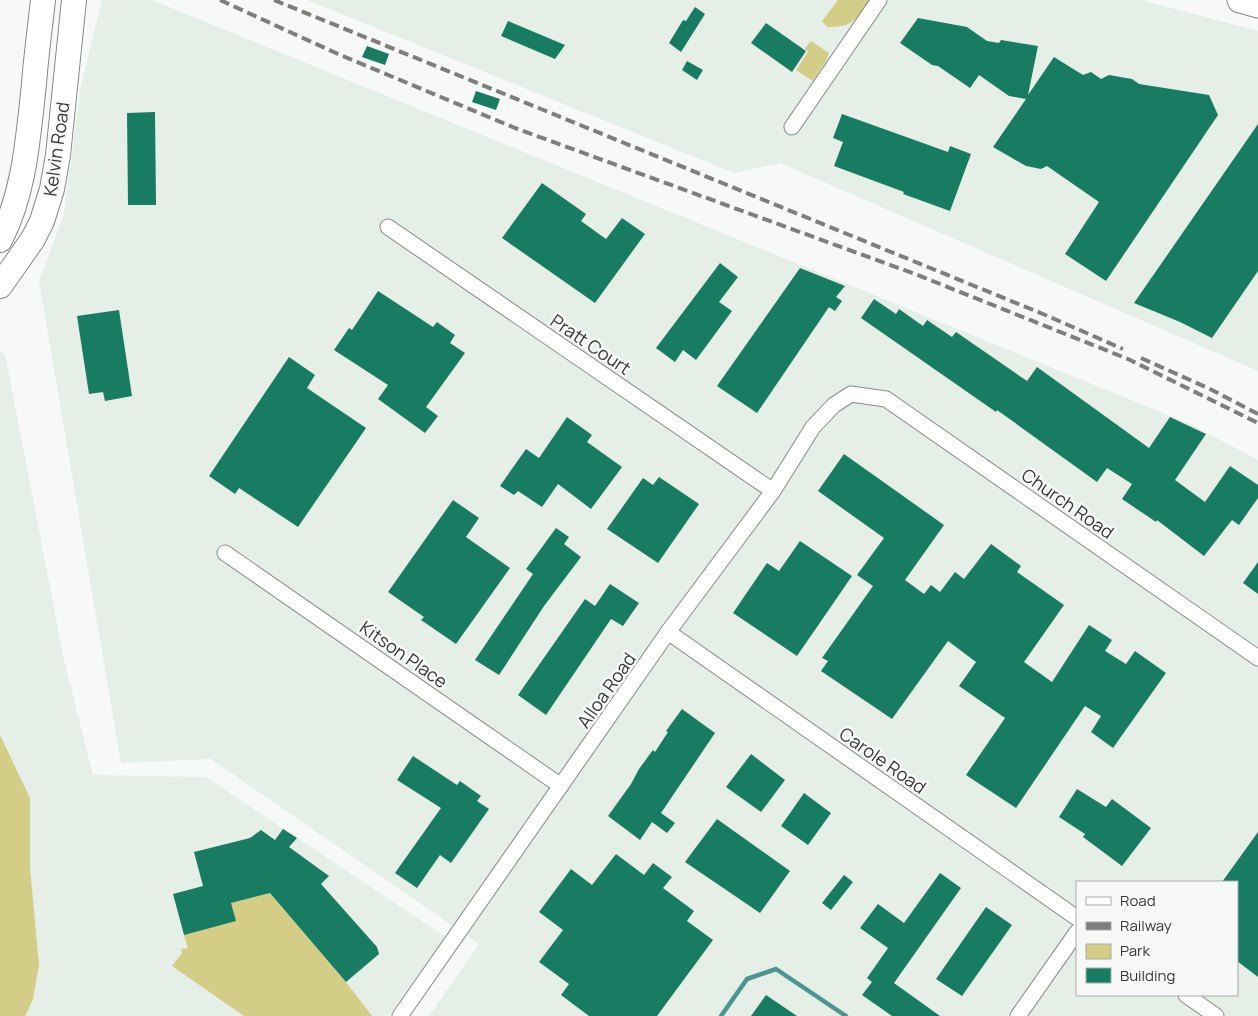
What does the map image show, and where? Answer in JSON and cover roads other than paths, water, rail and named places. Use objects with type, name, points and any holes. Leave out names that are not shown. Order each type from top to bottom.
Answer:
[{"type":"highway","points":[[1240,0],[1258,5]]},
{"type":"main road","points":[[26,0],[30,37],[36,59]]},
{"type":"main road","name":"Kelvin Road","points":[[0,240],[17,197],[30,127],[43,0]]},
{"type":"main road","points":[[36,59],[55,14],[64,0]]},
{"type":"main road","name":"Kelvin Road","points":[[0,286],[33,239],[42,221],[52,189],[58,155],[74,0]]},
{"type":"street","points":[[792,127],[879,0]]},
{"type":"street","name":"Pratt Court","points":[[388,227],[773,491]]},
{"type":"street","name":"Alloa Road","points":[[400,1016],[668,632],[773,491],[814,427],[834,405],[851,394]]},
{"type":"street","name":"Church Road","points":[[851,394],[886,399],[1258,658]]},
{"type":"street","name":"Kitson Place","points":[[225,553],[561,786]]},
{"type":"street","name":"Carole Road","points":[[668,632],[1076,917]]},
{"type":"street","points":[[1018,1016],[1076,933]]},
{"type":"street","points":[[1187,996],[1216,1016]]},
{"type":"waterway","points":[[721,1016],[747,979],[776,969],[846,1016]]},
{"type":"railway","points":[[220,0],[338,54],[515,128],[915,274],[1128,359],[1258,423]]},
{"type":"railway","points":[[274,0],[1043,314],[1123,349]]},
{"type":"railway","points":[[1141,358],[1210,389],[1258,414]]}]
